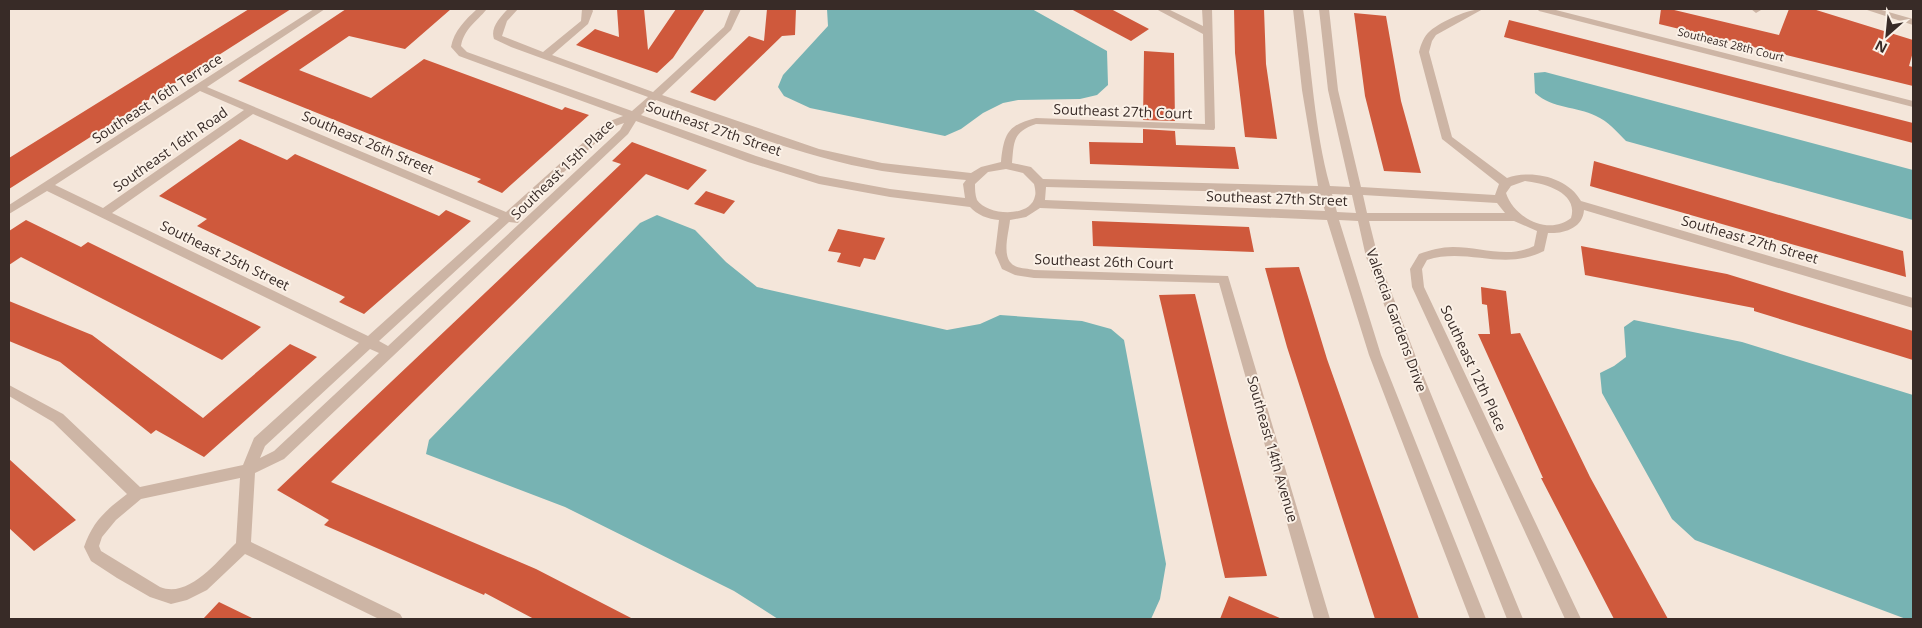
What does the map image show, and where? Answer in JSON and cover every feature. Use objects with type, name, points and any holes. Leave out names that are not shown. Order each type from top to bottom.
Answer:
[{"type":"street","name":"Southeast 16th Terrace","points":[[9,210],[320,9]]},
{"type":"street","name":"Southeast 27th Street","points":[[482,9],[465,25],[457,38],[456,47],[463,54],[752,159],[820,180],[890,193],[973,203]]},
{"type":"street","name":"Southeast 27th Street","points":[[513,9],[498,28],[497,37],[545,56],[817,152],[882,167],[972,177]]},
{"type":"street","points":[[545,56],[585,22],[587,9]]},
{"type":"street","points":[[633,116],[728,28],[736,9]]},
{"type":"street","points":[[1161,9],[1207,32]]},
{"type":"street","name":"Southeast 27th Court","points":[[1006,165],[1009,137],[1020,126],[1036,121],[1210,128],[1207,9]]},
{"type":"street","points":[[1298,9],[1307,90],[1325,191],[1341,250],[1375,355],[1478,619]]},
{"type":"street","name":"Valencia Gardens Drive","points":[[1324,9],[1333,90],[1372,257],[1411,360],[1515,619]]},
{"type":"street","points":[[1478,9],[1433,33],[1427,41],[1424,52],[1447,139],[1506,183]]},
{"type":"street","name":"Southeast 28th Court","points":[[1542,9],[1913,104]]},
{"type":"street","points":[[1869,9],[1913,22]]},
{"type":"street","name":"Southeast 26th Street","points":[[198,88],[526,225]]},
{"type":"street","name":"Southeast 16th Road","points":[[104,213],[252,110]]},
{"type":"street","name":"Southeast 15th Place","points":[[248,470],[259,442],[609,125],[633,116]]},
{"type":"street","name":"Southeast 15th Place","points":[[248,470],[279,455],[624,132],[633,116]]},
{"type":"street","points":[[1006,165],[1027,170],[1040,182],[1042,190],[1038,204],[1024,214],[1005,217],[992,215],[981,210],[973,203],[968,190],[972,177],[986,168],[1006,165]]},
{"type":"street","points":[[1520,178],[1538,178],[1562,188],[1577,204],[1579,213],[1576,220],[1562,227],[1543,228],[1523,222],[1506,208],[1501,199],[1500,193],[1506,183],[1520,178]]},
{"type":"street","name":"Southeast 27th Street","points":[[1040,182],[1356,192],[1501,199]]},
{"type":"street","points":[[1082,184],[1082,205]]},
{"type":"street","name":"Southeast 25th Street","points":[[47,186],[389,352]]},
{"type":"street","name":"Southeast 27th Street","points":[[1038,204],[1362,217],[1515,216]]},
{"type":"street","name":"Southeast 27th Street","points":[[1577,204],[1913,303]]},
{"type":"street","name":"Southeast 26th Court","points":[[1005,217],[1001,253],[1006,266],[1015,271],[1034,274],[1224,279]]},
{"type":"street","name":"Southeast 12th Place","points":[[1543,228],[1540,248],[1531,254],[1511,257],[1443,252],[1424,257],[1416,269],[1418,287],[1573,619]]},
{"type":"street","name":"Southeast 14th Avenue","points":[[1224,279],[1322,619]]},
{"type":"street","points":[[9,390],[58,418],[137,494]]},
{"type":"street","points":[[248,470],[243,546],[210,577],[188,592],[170,597],[156,593],[96,556],[92,547],[96,533],[111,514],[137,494],[248,470]]},
{"type":"street","points":[[243,546],[395,619]]},
{"type":"water","points":[[827,9],[1032,9],[1107,51],[1108,85],[1097,95],[1080,99],[1018,100],[1003,103],[983,113],[961,129],[945,136],[810,108],[784,96],[778,87],[783,75],[828,26]]},
{"type":"water","points":[[1545,72],[1913,170],[1913,220],[1626,141],[1600,118],[1549,102],[1535,93],[1534,73]]},
{"type":"water","points":[[657,215],[695,230],[726,262],[757,287],[947,330],[980,324],[1000,315],[1082,321],[1111,329],[1124,340],[1166,564],[1160,599],[1151,619],[778,619],[734,591],[565,507],[426,454],[429,440],[640,223]]},
{"type":"water","points":[[1634,320],[1742,342],[1913,395],[1913,619],[1906,619],[1695,540],[1672,519],[1602,393],[1600,373],[1626,357],[1624,327]]},
{"type":"building","points":[[249,9],[291,9],[9,189],[9,158]]},
{"type":"building","points":[[346,9],[451,9],[405,49],[349,36],[299,70],[371,98],[424,59],[562,110],[565,107],[589,115],[502,193],[477,182],[481,179],[238,81]]},
{"type":"building","points":[[617,9],[644,9],[648,50],[676,9],[705,9],[673,58],[657,73],[576,45],[595,29],[619,37]]},
{"type":"building","points":[[767,9],[796,9],[795,35],[782,36],[715,101],[690,92],[749,36],[764,41]]},
{"type":"building","points":[[1071,9],[1111,9],[1149,29],[1131,41]]},
{"type":"building","points":[[1234,9],[1264,9],[1266,64],[1277,139],[1245,137],[1235,53]]},
{"type":"building","points":[[1661,9],[1670,9],[1779,35],[1789,9],[1813,9],[1913,40],[1913,52],[1909,66],[1913,67],[1913,86],[1659,24]]},
{"type":"building","points":[[1354,13],[1386,16],[1401,101],[1421,173],[1384,171],[1365,96]]},
{"type":"building","points":[[1509,20],[1913,123],[1913,143],[1504,37]]},
{"type":"building","points":[[1144,51],[1174,53],[1175,121],[1143,120]]},
{"type":"building","points":[[1143,129],[1175,131],[1176,145],[1235,147],[1239,169],[1090,164],[1089,142],[1143,143]]},
{"type":"building","points":[[240,139],[287,160],[295,154],[439,216],[446,210],[471,221],[364,314],[339,302],[345,297],[197,226],[207,219],[159,196]]},
{"type":"building","points":[[632,142],[707,170],[688,190],[646,174],[331,482],[536,569],[633,619],[534,619],[485,593],[484,595],[324,525],[329,520],[277,490],[621,164],[612,161]]},
{"type":"building","points":[[1594,161],[1903,251],[1906,277],[1590,186]]},
{"type":"building","points":[[706,191],[735,201],[724,214],[694,204]]},
{"type":"building","points":[[26,220],[81,247],[88,242],[261,327],[222,360],[21,257],[9,265],[9,231]]},
{"type":"building","points":[[1092,221],[1249,227],[1254,252],[1093,246]]},
{"type":"building","points":[[838,229],[885,238],[875,260],[864,258],[860,267],[837,262],[841,253],[828,251]]},
{"type":"building","points":[[1581,246],[1727,274],[1913,331],[1913,360],[1754,311],[1754,308],[1585,275]]},
{"type":"building","points":[[1299,267],[1327,359],[1419,619],[1375,619],[1287,347],[1265,268]]},
{"type":"building","points":[[1481,287],[1506,291],[1511,334],[1520,333],[1590,477],[1668,619],[1614,619],[1541,478],[1543,478],[1478,334],[1490,334],[1487,305],[1482,304]]},
{"type":"building","points":[[1195,294],[1267,576],[1225,578],[1159,295]]},
{"type":"building","points":[[9,301],[92,335],[203,418],[290,344],[317,357],[204,457],[156,430],[151,434],[60,362],[9,341]]},
{"type":"building","points":[[9,459],[76,520],[34,551],[9,528]]},
{"type":"building","points":[[1229,596],[1282,619],[1220,619]]},
{"type":"building","points":[[219,602],[254,619],[203,619]]}]
